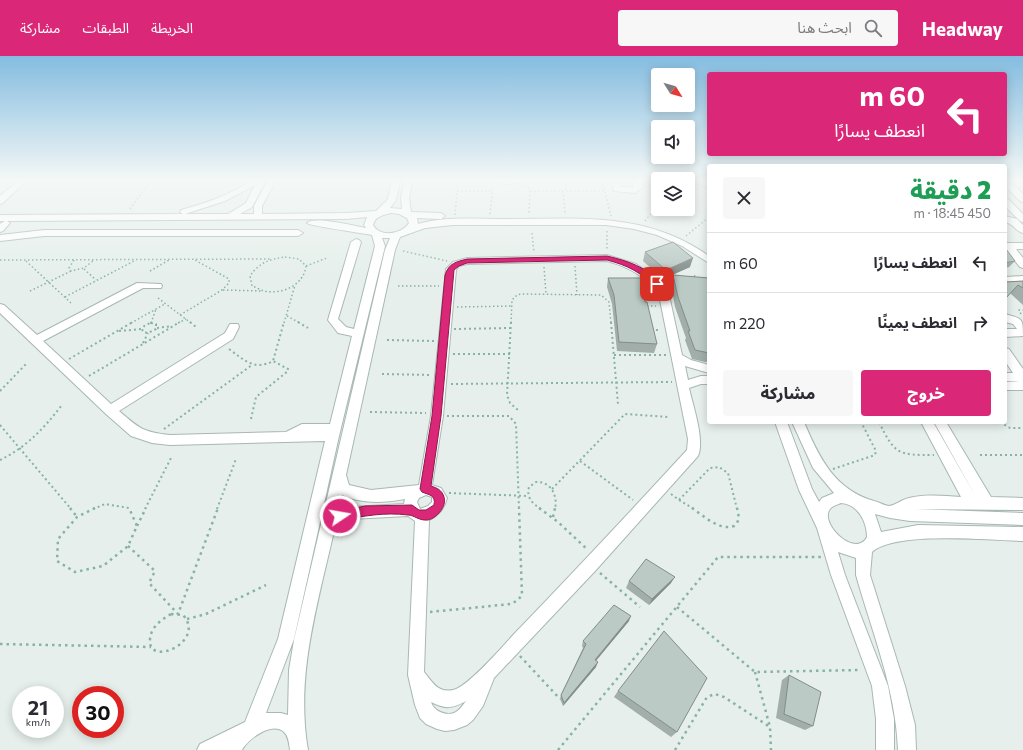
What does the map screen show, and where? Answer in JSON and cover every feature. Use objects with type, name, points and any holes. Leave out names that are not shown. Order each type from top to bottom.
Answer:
[{"type":"street","points":[[163,216],[180,212]]},
{"type":"street","points":[[231,216],[237,212]]},
{"type":"street","points":[[401,212],[455,216],[611,216],[645,221],[666,227],[686,236],[707,249]]},
{"type":"street","points":[[2,223],[125,216],[258,216],[379,213]]},
{"type":"street","points":[[232,750],[234,745],[249,729],[276,668],[286,639],[334,432],[380,246],[374,233],[368,228],[368,223],[371,218],[379,213]]},
{"type":"street","points":[[408,214],[413,219],[413,224],[410,228]]},
{"type":"street","points":[[1007,219],[1014,220],[1023,230]]},
{"type":"street","points":[[71,220],[309,223],[341,226],[386,236],[396,235],[410,228],[424,225],[453,222],[606,222],[628,224],[650,229],[685,243],[707,259]]},
{"type":"street","points":[[0,238],[44,233],[298,233]]},
{"type":"street","points":[[298,742],[297,670],[390,250],[396,235]]},
{"type":"street","points":[[356,242],[333,320],[342,330],[358,334]]},
{"type":"street","points":[[1007,246],[1023,246]]},
{"type":"street","points":[[1007,246],[1023,265]]},
{"type":"street","points":[[416,675],[431,694],[443,699],[455,698],[467,692],[488,673],[594,562],[689,457],[695,445],[664,295],[657,284],[640,269],[624,262],[607,258],[467,261],[456,264],[451,269],[448,286],[437,415],[426,491]]},
{"type":"street","points":[[1007,273],[1023,272]]},
{"type":"street","points":[[1007,280],[1023,279]]},
{"type":"street","points":[[36,341],[141,285],[158,286]]},
{"type":"street","points":[[0,307],[110,411],[135,432],[152,438],[170,440],[287,438],[334,432]]},
{"type":"street","points":[[1007,318],[1017,321],[1023,331],[1007,333]]},
{"type":"street","points":[[110,411],[229,336],[234,327]]},
{"type":"street","points":[[1007,355],[1023,382]]},
{"type":"street","points":[[676,356],[687,363],[707,368]]},
{"type":"street","points":[[1007,378],[1023,382]]},
{"type":"street","points":[[682,384],[707,380]]},
{"type":"street","points":[[1007,386],[1023,382]]},
{"type":"street","points":[[782,424],[806,490],[823,524],[838,543],[847,548],[856,551],[885,537],[918,532],[1023,534]]},
{"type":"street","points":[[799,424],[812,459],[822,473],[834,486],[866,511],[873,522],[875,533],[868,546],[863,561],[863,575],[897,686],[906,725],[907,750]]},
{"type":"street","points":[[928,424],[972,503]]},
{"type":"street","points":[[941,424],[987,503]]},
{"type":"street","points":[[328,528],[340,516],[352,513],[417,513],[428,515],[438,507],[440,502],[439,496],[426,491],[370,497],[355,495],[343,489],[340,477]]},
{"type":"street","points":[[426,491],[411,498],[410,502],[417,513],[419,613],[416,675],[426,712],[437,721],[452,723],[466,715],[476,702],[488,673]]},
{"type":"street","points":[[885,750],[885,719],[880,686],[833,557],[823,524],[821,510],[831,499],[840,497],[890,512],[910,515],[1023,519]]},
{"type":"street","points":[[890,512],[913,502],[1023,504]]},
{"type":"street","points":[[206,750],[262,721],[273,720],[282,721],[290,726],[298,742]]},
{"type":"path","points":[[125,216],[128,212]]},
{"type":"path","points":[[645,221],[651,214]]},
{"type":"path","points":[[686,236],[707,219]]},
{"type":"path","points":[[607,231],[607,258]]},
{"type":"path","points":[[532,233],[540,260],[546,294]]},
{"type":"path","points":[[403,251],[426,255],[456,264]]},
{"type":"path","points":[[0,260],[270,259],[285,256],[299,259],[306,266],[306,273],[303,279],[295,285],[280,291],[222,290]]},
{"type":"path","points":[[306,266],[327,258]]},
{"type":"path","points":[[150,271],[170,259]]},
{"type":"path","points":[[180,315],[222,290],[229,283],[229,279],[194,259]]},
{"type":"path","points":[[263,291],[252,286],[250,276],[256,266],[270,259]]},
{"type":"path","points":[[575,259],[578,295]]},
{"type":"path","points":[[25,260],[71,303]]},
{"type":"path","points":[[71,271],[69,268],[74,260]]},
{"type":"path","points":[[30,290],[71,271],[84,269],[95,260]]},
{"type":"path","points":[[65,297],[137,260]]},
{"type":"path","points":[[84,269],[97,280]]},
{"type":"path","points":[[685,278],[698,275]]},
{"type":"path","points":[[657,284],[678,279]]},
{"type":"path","points":[[229,349],[252,365],[264,366],[273,361],[295,285]]},
{"type":"path","points":[[398,286],[448,286]]},
{"type":"path","points":[[519,412],[508,399],[512,306],[513,297],[517,295],[546,294],[601,296],[609,302],[618,404]]},
{"type":"path","points":[[158,298],[196,327]]},
{"type":"path","points":[[60,364],[165,304]]},
{"type":"path","points":[[446,307],[512,306]]},
{"type":"path","points":[[642,306],[666,306]]},
{"type":"path","points":[[151,323],[156,310]]},
{"type":"path","points":[[1023,310],[1019,311],[1023,316]]},
{"type":"path","points":[[287,316],[308,328]]},
{"type":"path","points":[[79,382],[186,319]]},
{"type":"path","points":[[118,331],[142,329],[151,323],[156,324],[158,328]]},
{"type":"path","points":[[143,344],[148,334],[158,328],[175,326]]},
{"type":"path","points":[[443,341],[511,328]]},
{"type":"path","points":[[142,329],[143,332],[148,334]]},
{"type":"path","points":[[649,330],[671,330]]},
{"type":"path","points":[[386,340],[443,341],[510,354]]},
{"type":"path","points":[[614,355],[676,356]]},
{"type":"path","points":[[251,419],[256,397],[288,371],[288,369],[273,361]]},
{"type":"path","points":[[0,391],[26,364]]},
{"type":"path","points":[[152,438],[252,365]]},
{"type":"path","points":[[382,374],[440,380],[508,383],[682,384]]},
{"type":"path","points":[[0,460],[21,449],[37,436],[62,405]]},
{"type":"path","points":[[370,412],[509,416],[515,421],[516,424],[522,595],[518,600],[511,604],[419,613]]},
{"type":"path","points":[[552,489],[625,414],[669,417]]},
{"type":"path","points":[[822,473],[875,455],[876,451],[862,424]]},
{"type":"path","points":[[880,424],[891,447],[896,451],[909,455],[946,456]]},
{"type":"path","points":[[1003,424],[1010,428],[1023,428]]},
{"type":"path","points":[[0,425],[77,517]]},
{"type":"path","points":[[980,455],[1022,456]]},
{"type":"path","points":[[137,526],[129,508],[105,504],[77,517],[58,539],[57,561],[75,572],[104,566],[128,546],[172,456]]},
{"type":"path","points":[[178,614],[236,459]]},
{"type":"path","points":[[580,460],[643,508]]},
{"type":"path","points":[[661,488],[679,500],[721,527],[728,528],[735,526],[738,522],[739,516],[728,473],[720,467],[710,468],[679,500]]},
{"type":"path","points":[[553,517],[556,500],[552,489],[544,483],[538,481],[533,483],[529,486],[528,496],[531,502],[553,517],[594,562],[640,607]]},
{"type":"path","points":[[426,491],[528,496]]},
{"type":"path","points":[[128,546],[155,571],[149,583],[178,614]]},
{"type":"path","points":[[558,750],[718,557],[833,557]]},
{"type":"path","points":[[187,619],[206,614],[266,585]]},
{"type":"path","points":[[677,606],[755,672],[770,727],[771,750]]},
{"type":"path","points":[[0,644],[151,647],[161,652],[175,648],[186,637],[189,624],[187,619],[183,615],[178,614],[164,617],[153,628],[150,634],[151,647]]},
{"type":"path","points":[[512,648],[560,699]]},
{"type":"path","points":[[755,672],[874,670]]},
{"type":"path","points":[[675,750],[707,697],[715,694],[724,697],[770,727]]},
{"type":"building","points":[[673,242],[693,258],[666,270],[645,252]]},
{"type":"building","points":[[1007,250],[1015,261],[1007,263]]},
{"type":"building","points":[[673,275],[707,278],[707,353],[695,350],[678,297]]},
{"type":"building","points":[[608,278],[642,278],[645,302],[647,302],[657,344],[619,342],[614,295]]},
{"type":"building","points":[[1023,281],[1023,288],[1018,285],[1007,297],[1007,282]]},
{"type":"building","points":[[646,559],[675,577],[652,599],[629,581]]},
{"type":"building","points":[[614,605],[631,616],[595,660],[598,662],[564,703],[561,695],[586,644],[583,641]]},
{"type":"building","points":[[664,631],[707,678],[677,732],[618,691]]},
{"type":"building","points":[[789,675],[821,692],[813,726],[784,714]]},
{"type":"route","points":[[340,516],[365,511],[412,510],[417,514],[428,515],[434,512],[438,507],[440,502],[439,496],[436,492],[425,489],[437,416],[449,275],[451,269],[456,264],[467,261],[607,258],[624,262],[640,269],[650,276],[657,284]]}]
